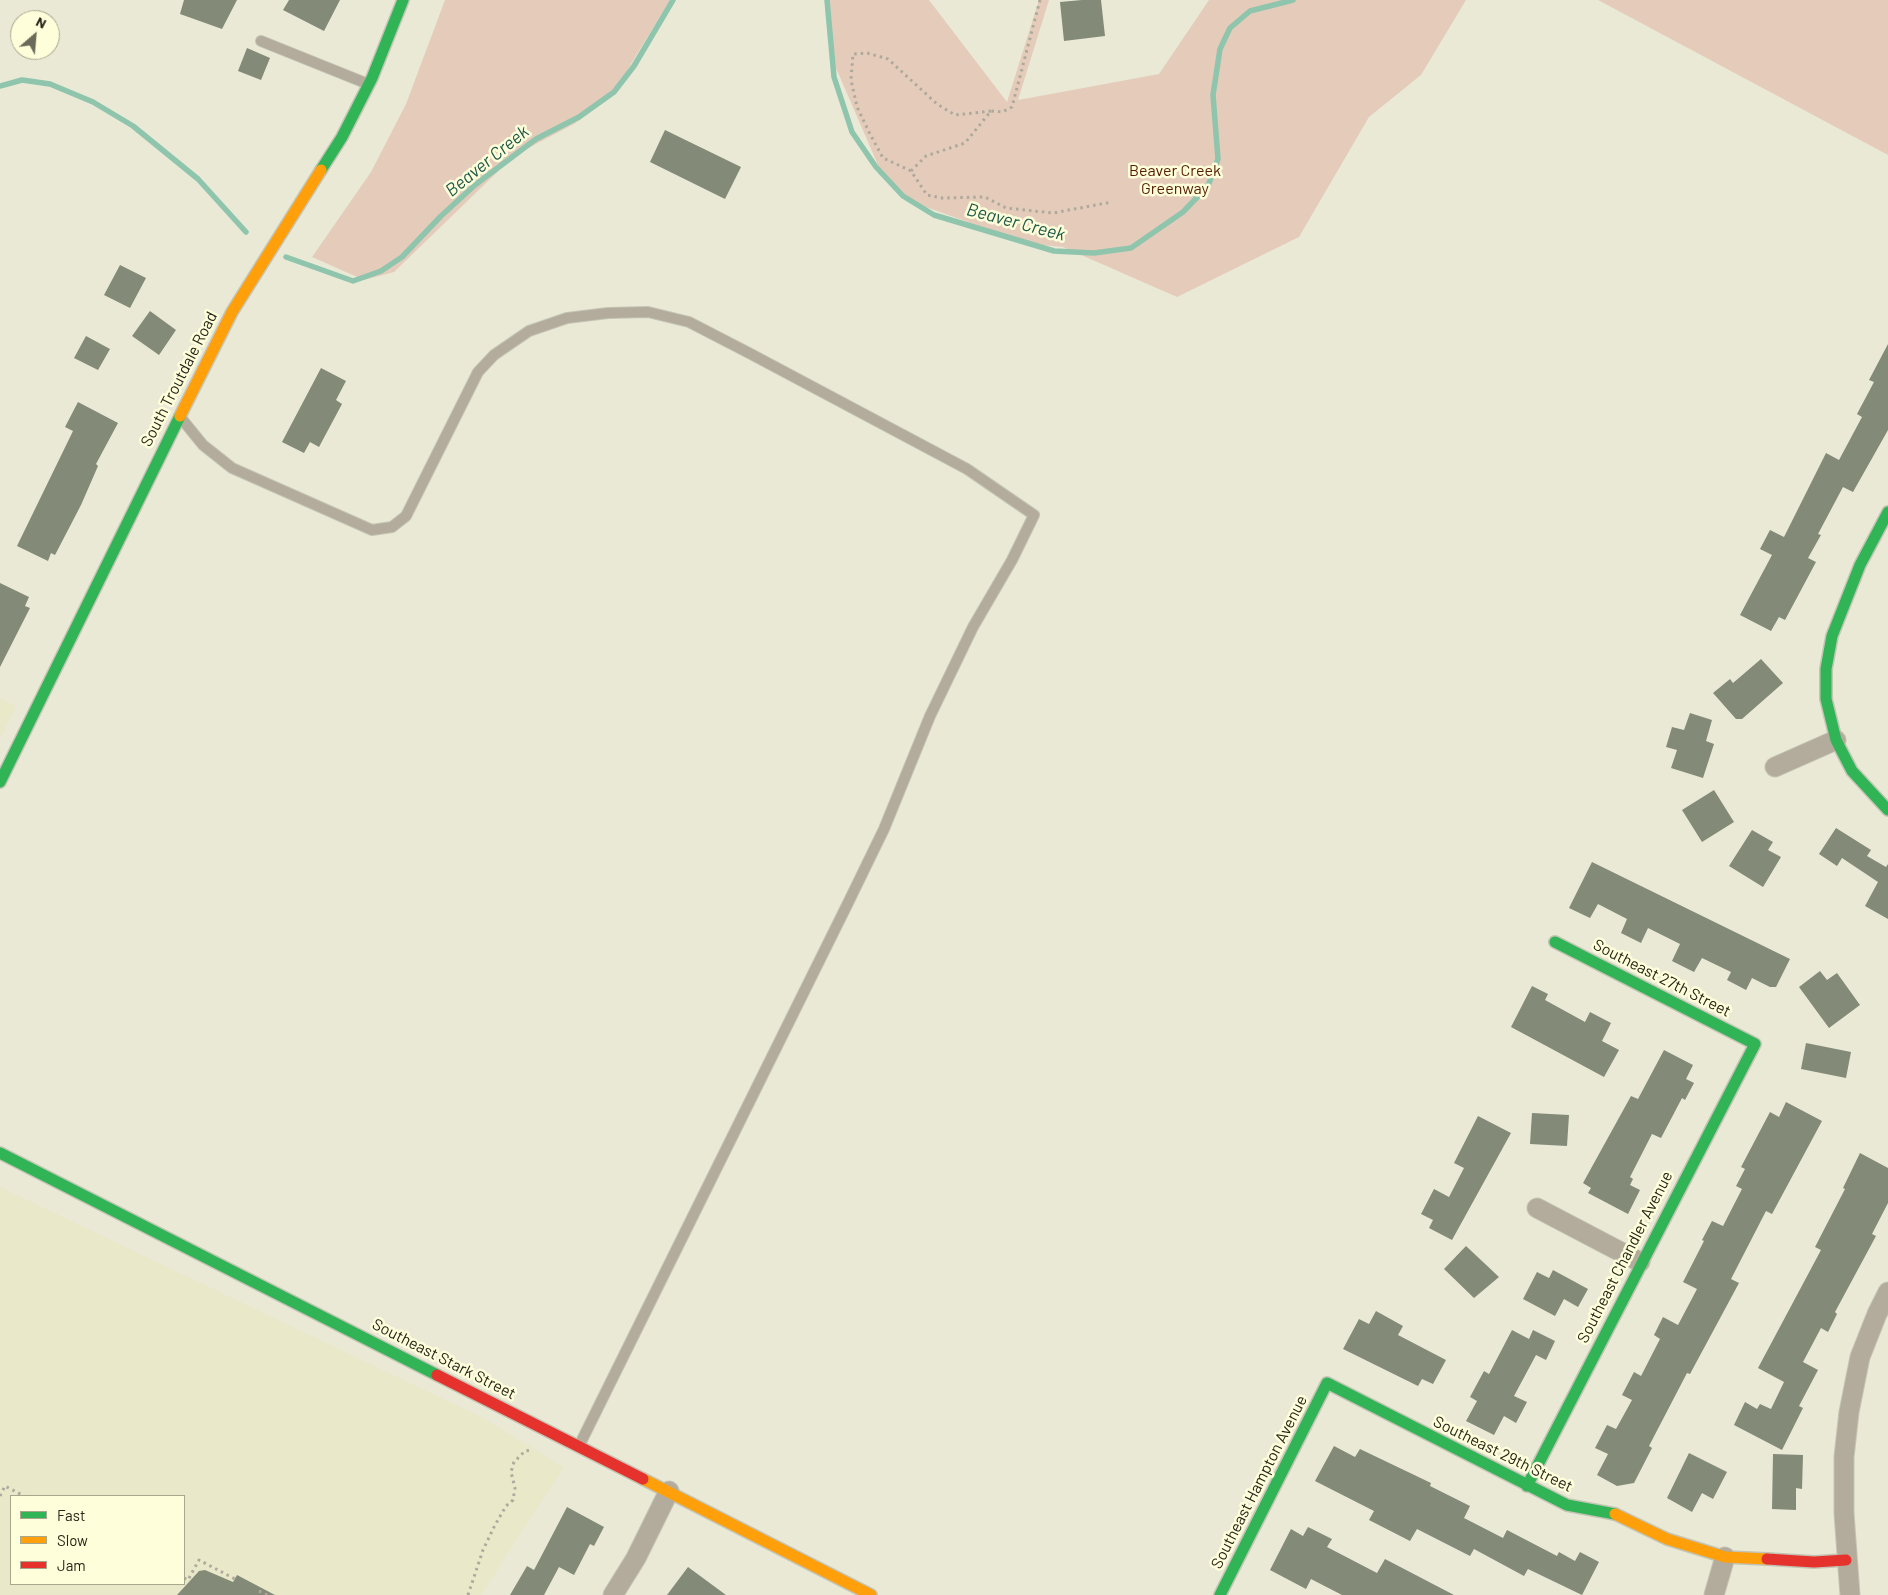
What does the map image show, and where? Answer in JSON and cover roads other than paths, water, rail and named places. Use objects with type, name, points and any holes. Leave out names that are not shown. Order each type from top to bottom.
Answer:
[{"type":"main road","name":"South Troutdale Road","points":[[0,782],[179,415],[232,312],[320,176],[369,84],[403,0]]},
{"type":"main road","points":[[1888,512],[1860,564],[1832,636],[1826,669],[1826,700],[1836,740],[1852,771],[1888,810]]},
{"type":"main road","name":"Southeast 27th Street","points":[[1555,942],[1755,1044]]},
{"type":"main road","name":"Southeast Chandler Avenue","points":[[1527,1486],[1640,1262],[1755,1044]]},
{"type":"main road","name":"Southeast Stark Street","points":[[0,1153],[871,1595]]},
{"type":"main road","name":"Southeast 29th Street","points":[[1327,1383],[1567,1505],[1614,1514],[1667,1539],[1725,1557],[1797,1562],[1846,1560]]},
{"type":"main road","name":"Southeast Hampton Avenue","points":[[1225,1594],[1327,1383]]},
{"type":"street","points":[[1775,767],[1836,740]]},
{"type":"street","points":[[1537,1208],[1640,1262]]},
{"type":"street","points":[[1850,1595],[1846,1560],[1844,1457],[1849,1412],[1860,1357],[1888,1292]]},
{"type":"street","points":[[613,1595],[636,1558],[669,1491]]},
{"type":"street","points":[[1714,1595],[1725,1557]]},
{"type":"lane","points":[[261,41],[369,84]]},
{"type":"lane","points":[[179,415],[204,445],[232,468],[372,530],[392,527],[406,516],[478,372],[494,356],[529,331],[568,318],[608,312],[648,312],[689,322],[749,353],[952,461],[1034,515],[1012,560],[973,627],[919,741],[884,829],[579,1446]]},
{"type":"waterway","name":"Beaver Creek","points":[[286,257],[353,281],[381,271],[402,257],[441,216],[475,185],[536,139],[579,117],[614,92],[634,66],[673,0]]},
{"type":"waterway","name":"Beaver Creek","points":[[827,0],[834,77],[852,132],[876,167],[903,196],[934,215],[1054,251],[1094,253],[1131,248],[1183,212],[1208,186],[1218,159],[1213,95],[1220,49],[1230,28],[1250,11],[1293,0]]},
{"type":"waterway","points":[[0,86],[22,80],[50,84],[93,102],[133,126],[198,179],[246,232]]},
{"type":"park label","name":"Beaver Creek Greenway","points":[[1175,180]]}]
